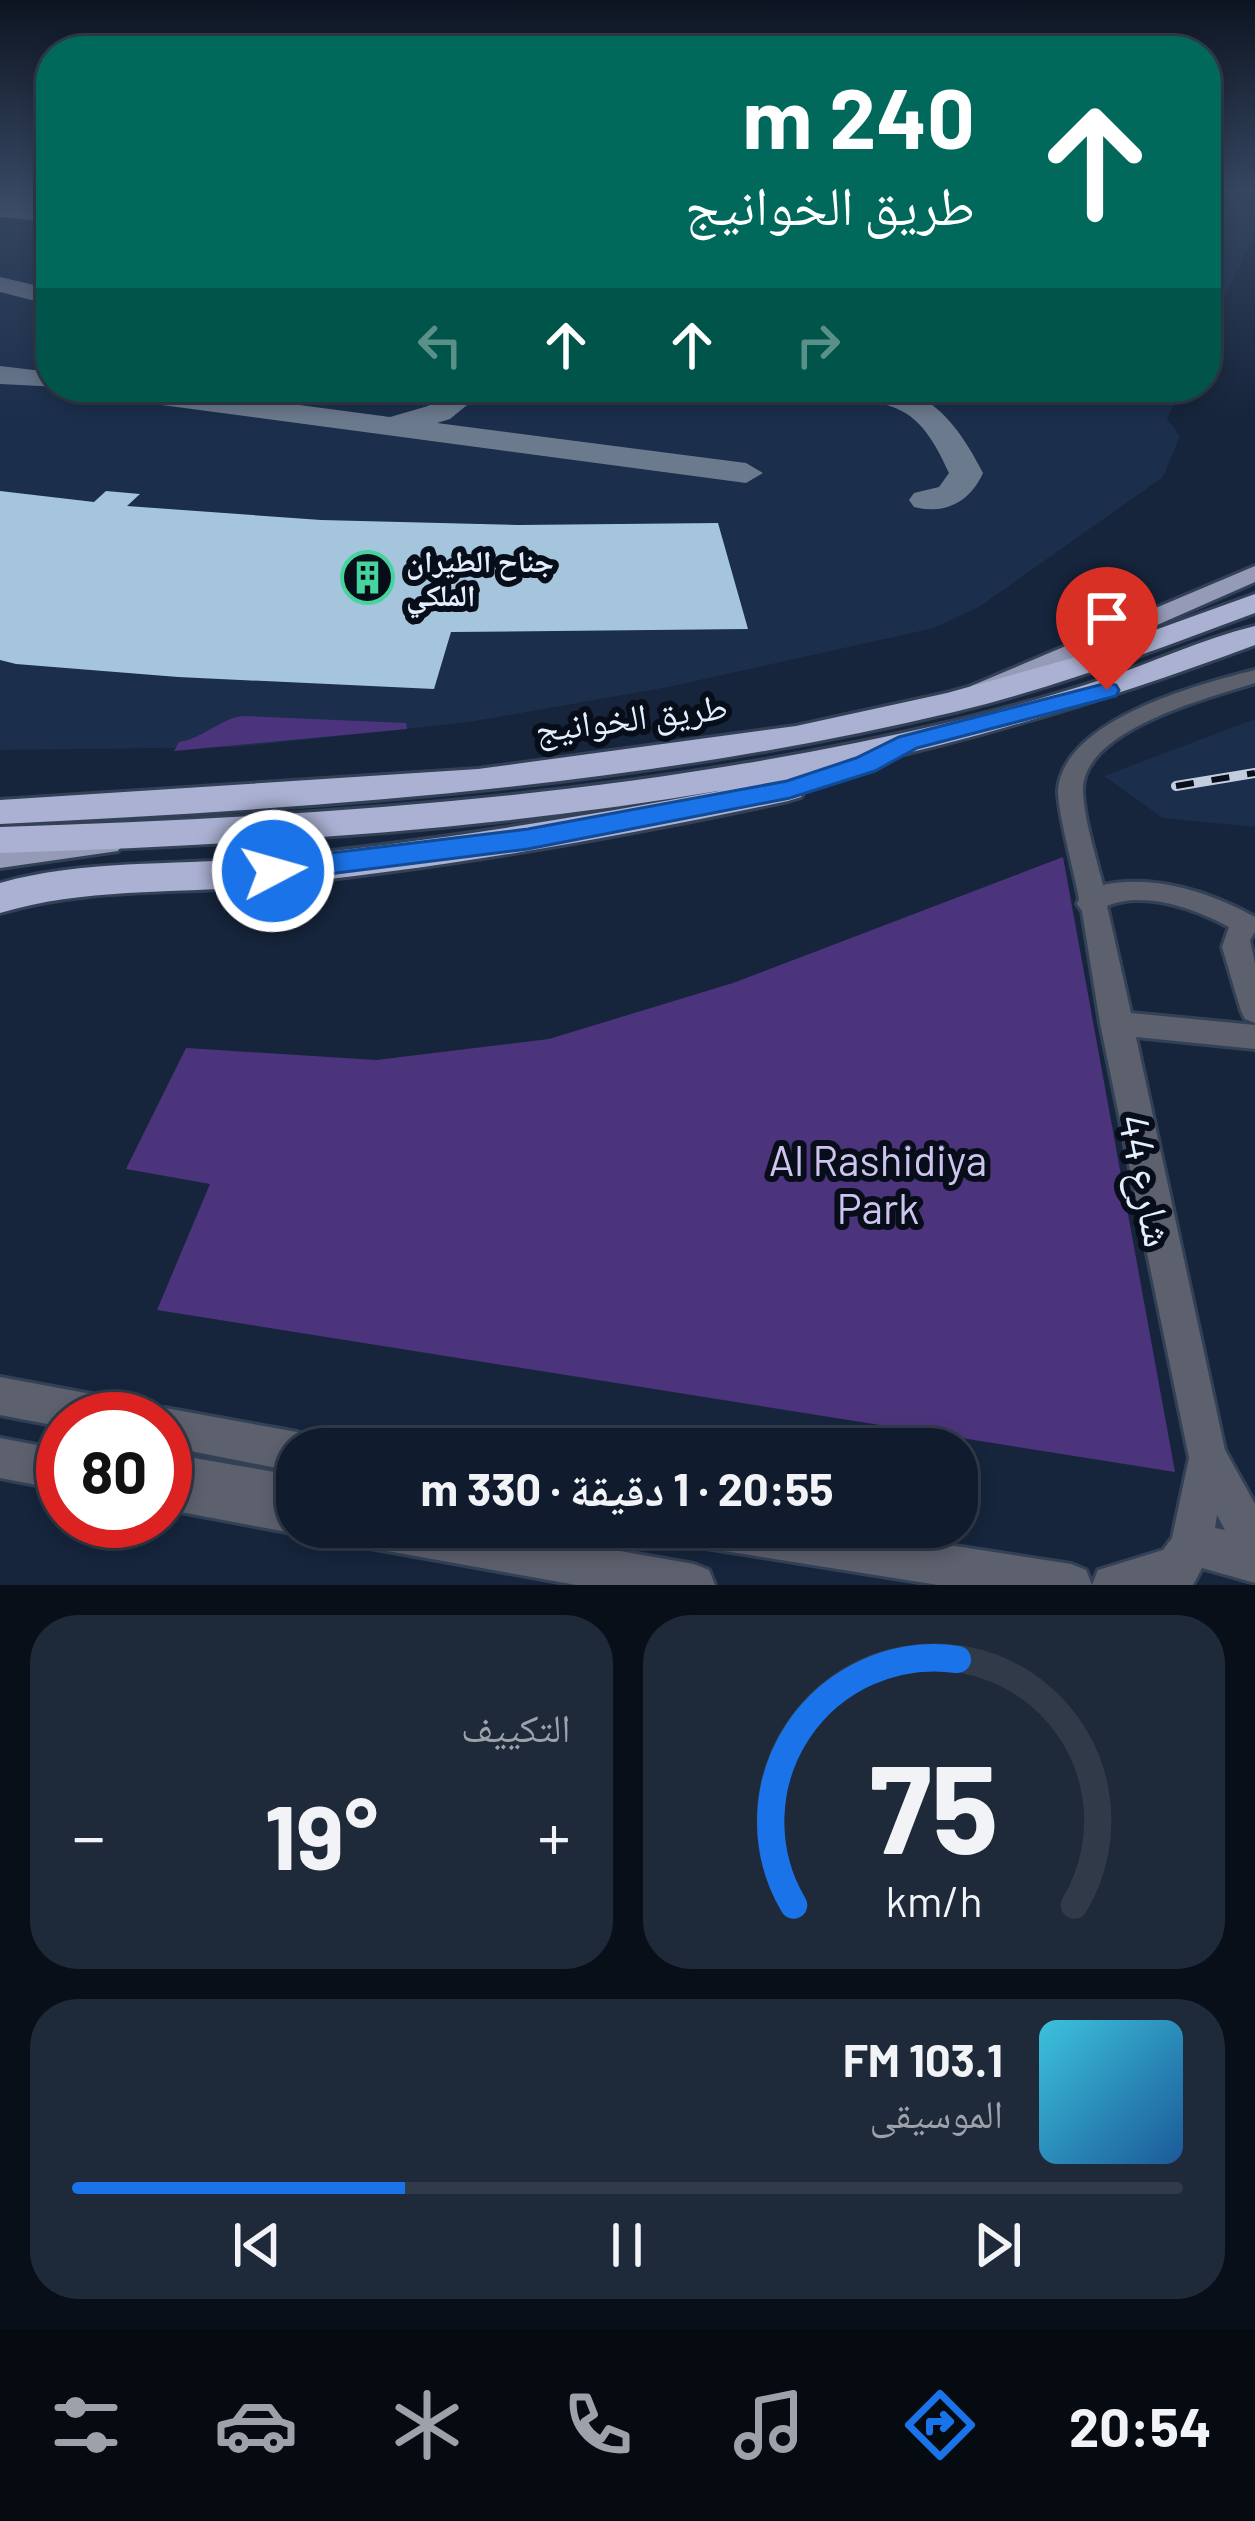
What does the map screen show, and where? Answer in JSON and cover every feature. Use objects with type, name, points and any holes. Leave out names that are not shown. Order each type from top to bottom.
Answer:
[{"type":"highway","name":"طريق الخوانيج","points":[[0,812],[194,800],[660,757],[802,734],[976,695],[1126,651],[1255,603]]},
{"type":"highway","name":"طريق الخوانيج","points":[[0,840],[346,823],[710,779],[1012,718],[1150,676],[1255,635]]},
{"type":"highway","points":[[1150,676],[1255,650]]},
{"type":"highway","points":[[0,898],[62,885],[239,874],[528,839],[790,789],[866,764],[908,742]]},
{"type":"main road","points":[[976,695],[1018,672],[1154,620],[1255,573]]},
{"type":"main road","points":[[0,800],[131,794],[194,800]]},
{"type":"main road","points":[[0,857],[88,848],[139,836]]},
{"type":"street","name":"شارع 44","points":[[1255,676],[1123,727],[1081,758],[1073,773],[1071,806],[1207,1455],[1255,1546]]},
{"type":"street","points":[[1090,904],[1103,893],[1123,890],[1201,902],[1250,923],[1235,938],[1255,1011]]},
{"type":"street","points":[[1114,1023],[1255,1037]]},
{"type":"street","points":[[0,1396],[36,1403]]},
{"type":"street","points":[[192,1432],[276,1448]]},
{"type":"street","name":"شارع 44","points":[[1179,1567],[1203,1503],[1207,1455]]},
{"type":"street","points":[[0,1458],[36,1465]]},
{"type":"street","points":[[192,1478],[276,1492]]},
{"type":"street","points":[[192,1494],[276,1510]]},
{"type":"street","points":[[484,1548],[694,1585]]},
{"type":"street","points":[[834,1548],[1071,1585]]},
{"type":"street","points":[[1113,1585],[1179,1567],[1220,1548],[1255,1562]]},
{"type":"shaded area","points":[[0,266],[36,266],[36,402],[1175,402],[1167,419],[1180,436],[1163,477],[979,607],[934,628],[668,687],[469,722],[238,747],[0,750]]},
{"type":"shaded area","points":[[1221,266],[1240,266],[1221,304]]},
{"type":"shaded area","points":[[1255,719],[1255,827],[1163,818],[1104,776]]},
{"type":"green space","points":[[242,716],[406,723],[407,729],[174,751],[179,742]]},
{"type":"green space","name":"Al Rashidiya Park","points":[[1063,857],[1175,1472],[978,1441],[978,1428],[899,1428],[157,1310],[210,1184],[126,1169],[186,1048],[376,1060],[549,1039],[733,983]]},
{"type":"building","name":"جناح الطيران الملكي","points":[[0,491],[94,502],[106,491],[140,494],[127,506],[321,520],[718,523],[748,629],[451,632],[434,689],[16,664],[0,660]]},
{"type":"taxiway","points":[[0,284],[36,293]]},
{"type":"taxiway","points":[[0,375],[36,379]]},
{"type":"taxiway","points":[[208,402],[746,473]]},
{"type":"taxiway","points":[[402,422],[439,413],[454,402]]},
{"type":"taxiway","points":[[906,402],[938,422],[966,473],[951,494],[926,500]]},
{"type":"railway","points":[[1176,786],[1255,773]]},
{"type":"place","name":"جناح الطيران الملكي","points":[[367,577]]},
{"type":"route","points":[[273,871],[528,839],[790,789],[866,764],[908,742],[1107,690]]}]
